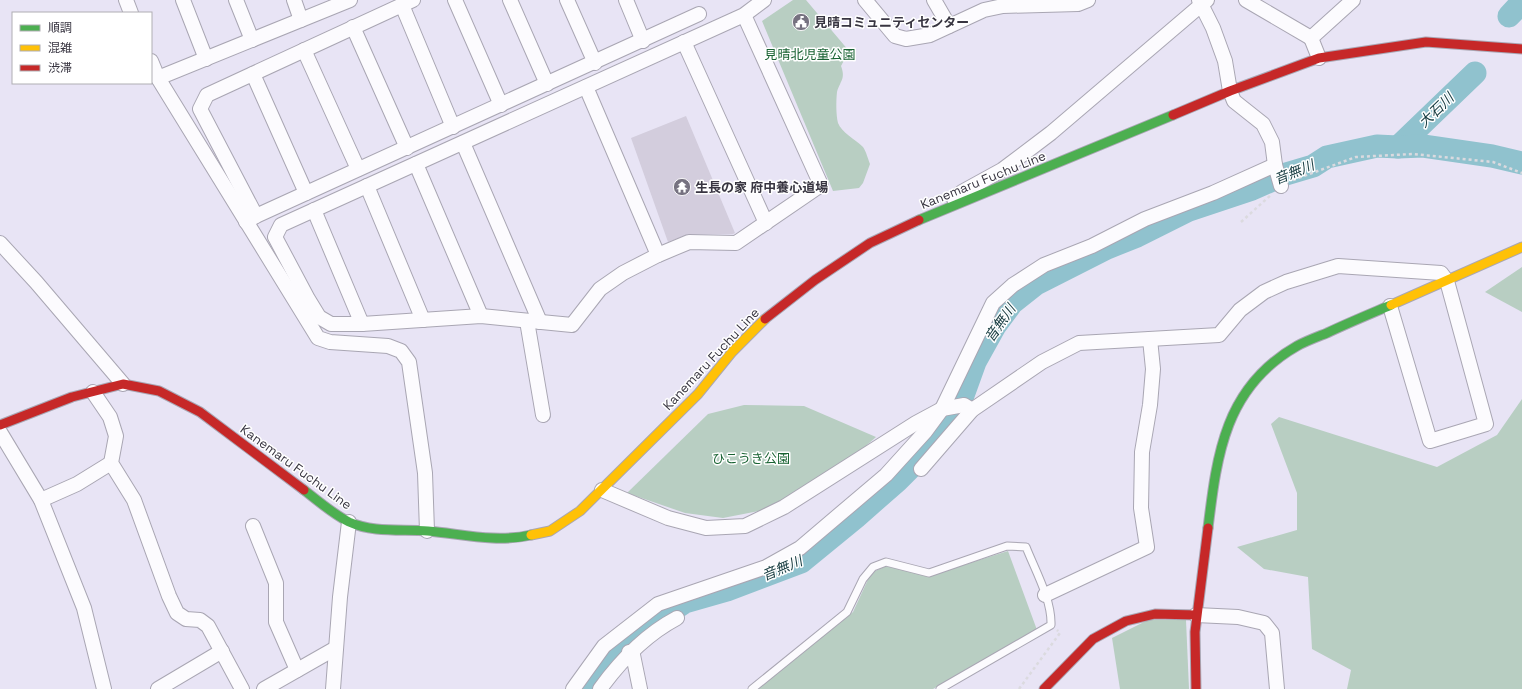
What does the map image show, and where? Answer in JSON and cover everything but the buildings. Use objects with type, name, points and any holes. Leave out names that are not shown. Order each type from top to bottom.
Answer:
[{"type":"main road","name":"Kanemaru Fuchu Line","points":[[0,425],[72,397],[123,384],[159,391],[200,412],[320,503],[349,522],[374,529],[427,531],[489,539],[523,537],[550,531],[580,511],[602,490],[698,394],[732,352],[767,317],[815,280],[870,243],[936,212],[1101,146],[1230,91],[1319,58],[1426,42],[1522,49]]},
{"type":"main road","points":[[1196,689],[1196,615],[1217,462],[1226,429],[1243,394],[1259,376],[1297,346],[1522,247]]},
{"type":"main road","points":[[1044,689],[1093,639],[1126,621],[1155,614],[1196,615]]},
{"type":"street","points":[[126,0],[131,12]]},
{"type":"street","points":[[182,0],[206,59]]},
{"type":"street","points":[[236,0],[252,40]]},
{"type":"street","points":[[294,0],[302,20]]},
{"type":"street","points":[[158,78],[349,0]]},
{"type":"street","points":[[455,0],[501,105]]},
{"type":"street","points":[[510,0],[547,84]]},
{"type":"street","points":[[567,0],[595,63]]},
{"type":"street","points":[[626,0],[643,41]]},
{"type":"street","points":[[865,0],[895,36],[906,39],[930,35],[984,10],[1003,3],[1071,2],[1078,4],[1088,0]]},
{"type":"street","points":[[934,0],[949,26]]},
{"type":"street","points":[[1246,0],[1312,38],[1319,58]]},
{"type":"street","points":[[1312,38],[1353,0]]},
{"type":"street","points":[[427,531],[426,473],[409,362],[401,351],[388,346],[330,342],[318,338],[275,237],[281,225],[744,15],[758,1]]},
{"type":"street","points":[[936,212],[962,192],[1002,170],[1051,134],[1203,1],[1225,61],[1230,91],[1234,101],[1263,124],[1272,142],[1275,165],[1281,186]]},
{"type":"street","points":[[251,219],[200,110],[208,95],[407,2],[453,127]]},
{"type":"street","points":[[251,219],[700,14]]},
{"type":"street","points":[[152,63],[158,78],[251,219],[303,303],[319,317],[331,324],[362,324],[481,316],[572,326],[600,289],[624,273],[658,255],[689,242],[736,243],[821,185],[744,15]]},
{"type":"street","points":[[353,27],[407,148]]},
{"type":"street","points":[[684,42],[766,223]]},
{"type":"street","points":[[304,50],[358,169]]},
{"type":"street","points":[[253,74],[306,193]]},
{"type":"street","points":[[586,87],[658,255]]},
{"type":"street","points":[[462,143],[533,321],[543,415]]},
{"type":"street","points":[[416,164],[481,316]]},
{"type":"street","points":[[573,689],[604,646],[658,604],[766,567],[800,548],[886,475],[926,432],[942,408],[993,303],[1013,285],[1044,265],[1092,246],[1145,218],[1213,193],[1275,165]]},
{"type":"street","points":[[367,186],[423,320]]},
{"type":"street","points":[[314,210],[362,324]]},
{"type":"street","points":[[0,243],[36,282],[123,384]]},
{"type":"street","points":[[921,469],[968,408],[1042,362],[1079,343],[1219,335],[1240,310],[1264,292],[1286,282],[1338,266],[1441,273],[1447,281],[1486,424],[1430,441],[1390,306]]},
{"type":"street","points":[[1045,595],[1147,547],[1141,508],[1142,452],[1150,405],[1153,369],[1150,339]]},
{"type":"street","points":[[93,392],[110,417],[116,436],[111,463],[134,500],[169,596],[177,613],[186,619],[200,620],[208,626],[242,689]]},
{"type":"street","points":[[602,490],[668,518],[706,528],[746,526],[784,508],[916,423],[942,408],[968,408]]},
{"type":"street","points":[[0,432],[41,500],[84,608],[104,689]]},
{"type":"street","points":[[41,500],[77,484],[111,463]]},
{"type":"street","points":[[333,689],[340,597],[349,522]]},
{"type":"street","points":[[253,526],[276,583],[276,622],[298,670]]},
{"type":"street","points":[[1196,615],[1238,617],[1264,623],[1272,633],[1277,689]]},
{"type":"street","points":[[600,689],[629,652],[665,624],[677,618]]},
{"type":"street","points":[[264,689],[336,648]]},
{"type":"street","points":[[158,689],[222,651]]},
{"type":"street","points":[[629,652],[634,655],[640,689]]},
{"type":"lane","points":[[752,689],[847,612],[862,579],[873,567],[886,562],[929,573],[1007,546],[1026,547],[1045,595],[1051,616],[1051,625],[940,689]]},
{"type":"path","points":[[1242,222],[1281,186],[1303,175],[1356,157],[1413,154],[1493,162],[1522,173]]},
{"type":"path","points":[[1019,689],[1060,633],[1051,625]]},
{"type":"green space","name":"見晴北児童公園","points":[[793,0],[806,0],[849,51],[841,66],[843,77],[837,92],[836,104],[838,123],[845,133],[863,147],[870,164],[863,183],[859,188],[833,191],[762,21]]},
{"type":"green space","points":[[1522,267],[1522,312],[1485,292]]},
{"type":"green space","points":[[1522,399],[1522,689],[1347,689],[1351,670],[1312,649],[1308,577],[1264,569],[1237,547],[1297,530],[1297,493],[1271,424],[1279,417],[1437,467],[1497,435]]},
{"type":"green space","name":"ひこうき公園","points":[[744,405],[804,406],[876,437],[849,461],[769,509],[723,518],[685,513],[627,493],[708,414]]},
{"type":"green space","points":[[1008,551],[1037,630],[933,689],[756,689],[853,612],[871,573],[886,566],[928,576]]},
{"type":"green space","points":[[1148,620],[1186,620],[1189,689],[1120,689],[1112,638]]},
{"type":"waterway","name":"大石川","points":[[1509,16],[1522,2]]},
{"type":"waterway","name":"大石川","points":[[1398,147],[1475,73]]},
{"type":"waterway","name":"音無川","points":[[589,689],[601,668],[631,638],[685,602],[727,590],[801,562],[897,481],[913,465],[935,438],[962,398],[975,362],[995,326],[1012,303],[1036,284],[1107,248],[1137,236],[1189,210],[1252,189],[1286,174],[1313,166],[1327,157],[1377,146],[1423,146],[1492,156],[1522,163]]},
{"type":"traffic: fast","points":[[919,220],[1173,115]]},
{"type":"traffic: fast","points":[[1208,528],[1211,501],[1221,449],[1229,425],[1240,402],[1254,381],[1273,363],[1297,346],[1391,305]]},
{"type":"traffic: fast","points":[[304,490],[343,519],[368,528],[428,531],[492,538],[531,535]]},
{"type":"traffic: slow","points":[[1391,305],[1522,247]]},
{"type":"traffic: slow","points":[[531,535],[550,531],[580,511],[698,394],[732,352],[765,319]]},
{"type":"traffic: jam","points":[[1173,115],[1230,91],[1319,58],[1426,42],[1522,49]]},
{"type":"traffic: jam","points":[[765,319],[815,280],[870,243],[919,220]]},
{"type":"traffic: jam","points":[[0,425],[72,397],[123,384],[159,391],[200,412],[304,490]]},
{"type":"traffic: jam","points":[[1196,689],[1195,632],[1208,528]]},
{"type":"traffic: jam","points":[[1044,689],[1093,639],[1126,621],[1155,614],[1196,615]]},
{"type":"place","name":"見晴コミュニティセンター","points":[[801,22]]},
{"type":"place","name":"生長の家 府中養心道場","points":[[682,187]]}]
